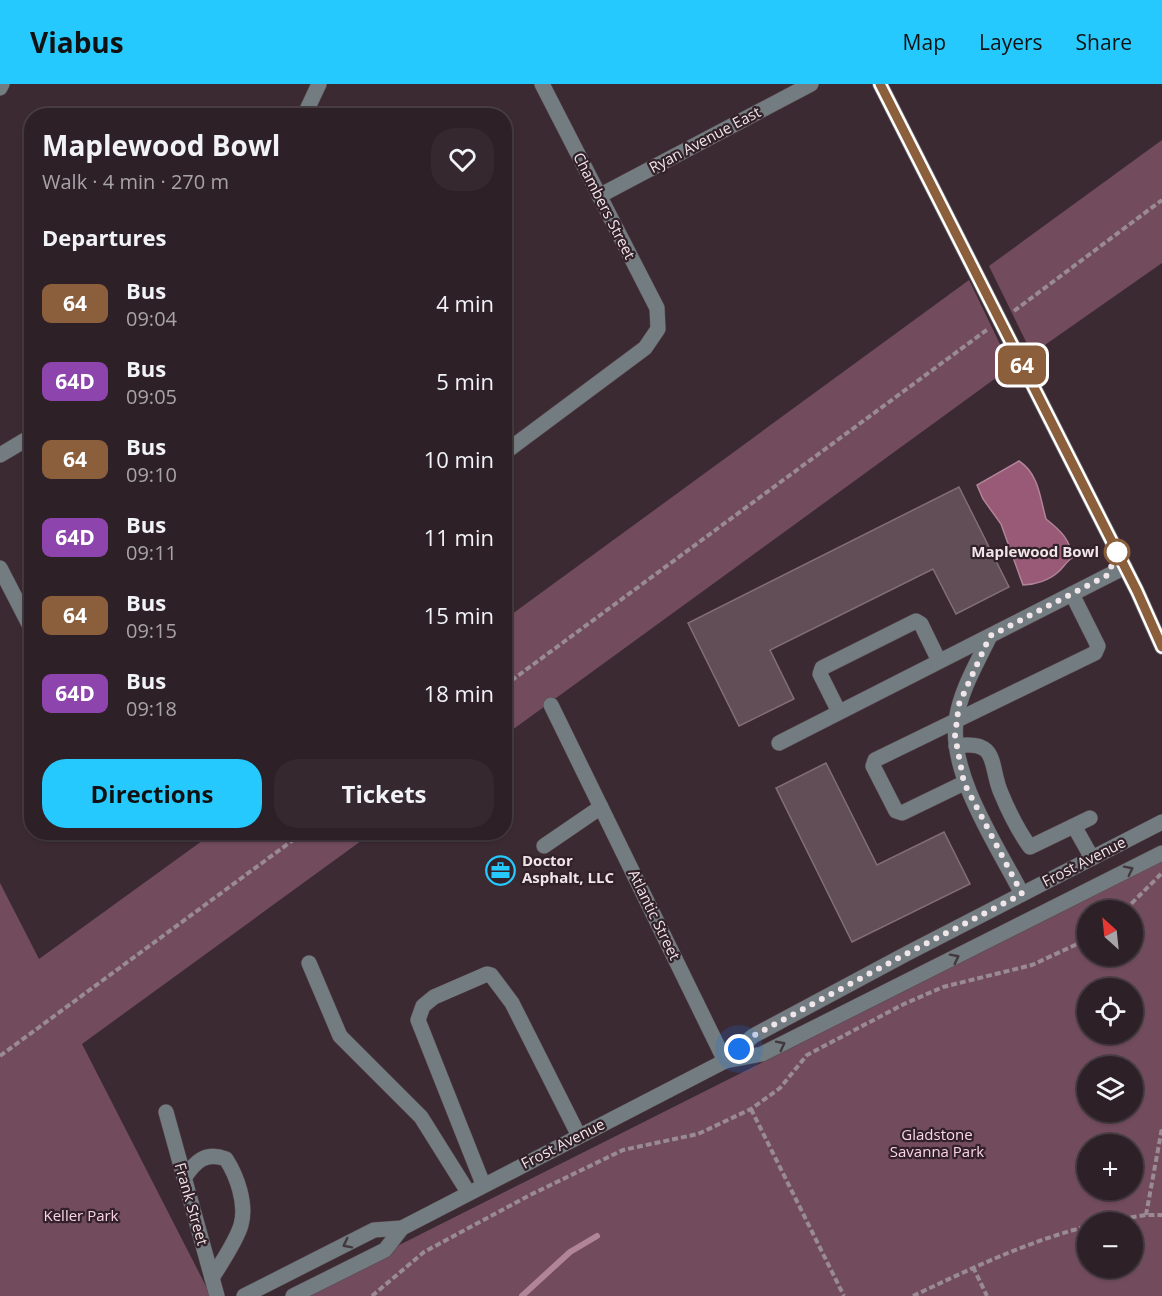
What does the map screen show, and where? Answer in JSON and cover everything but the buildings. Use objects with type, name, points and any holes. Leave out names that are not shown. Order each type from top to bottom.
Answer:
[{"type":"street","points":[[308,108],[319,84]]},
{"type":"street","name":"Chambers Street","points":[[512,447],[645,348],[658,329],[657,308],[542,84]]},
{"type":"street","name":"Ryan Avenue East","points":[[599,196],[811,84]]},
{"type":"street","points":[[880,84],[1125,567],[1162,647]]},
{"type":"street","points":[[0,455],[24,441]]},
{"type":"street","points":[[779,743],[1125,567]]},
{"type":"street","points":[[0,568],[24,614]]},
{"type":"street","points":[[1137,591],[1162,630]]},
{"type":"street","points":[[964,783],[902,813],[896,811],[873,766],[875,760],[1098,650],[1072,594]]},
{"type":"street","points":[[839,712],[820,674],[822,668],[916,621],[921,624],[939,661]]},
{"type":"street","points":[[990,636],[965,688],[956,722],[956,746],[964,783],[1022,894]]},
{"type":"street","name":"Atlantic Street","points":[[551,705],[725,1061]]},
{"type":"street","points":[[956,746],[971,744],[989,754],[996,769],[1000,791],[1030,847],[1090,818]]},
{"type":"street","points":[[544,846],[601,807]]},
{"type":"street","name":"Frost Avenue","points":[[293,1296],[385,1250],[402,1228],[468,1192],[725,1061],[753,1036],[1162,822]]},
{"type":"street","points":[[1074,826],[1092,858]]},
{"type":"street","name":"Frost Avenue","points":[[725,1061],[762,1054],[1162,853]]},
{"type":"street","points":[[309,963],[340,1036],[421,1117],[468,1192]]},
{"type":"street","points":[[483,1184],[418,1020],[423,1006],[434,997],[487,974],[491,975],[512,1003],[579,1136]]},
{"type":"street","name":"Frank Street","points":[[166,1112],[217,1296]]},
{"type":"street","points":[[184,1178],[200,1160],[215,1155],[225,1159],[231,1167],[236,1182],[243,1214],[241,1227],[212,1278]]},
{"type":"street","name":"Frost Avenue","points":[[244,1296],[374,1230],[402,1228]]},
{"type":"path","points":[[512,680],[1162,200]]},
{"type":"path","points":[[0,1056],[293,840]]},
{"type":"path","points":[[1135,900],[1162,872]]},
{"type":"path","points":[[372,1296],[424,1252],[540,1190],[623,1150],[698,1134],[751,1109],[780,1088],[807,1055],[904,1004],[943,987],[1032,965],[1077,944]]},
{"type":"path","points":[[751,1109],[844,1296]]},
{"type":"path","points":[[1146,1215],[1162,1128]]},
{"type":"path","points":[[1143,1216],[1162,1215]]},
{"type":"path","points":[[913,1296],[1028,1244],[1077,1229]]},
{"type":"path","points":[[973,1267],[987,1296]]},
{"type":"green space","points":[[1162,140],[1162,263],[1032,354],[989,266]]},
{"type":"green space","points":[[969,280],[1011,367],[512,730],[512,614]]},
{"type":"green space","name":"Keller Park","points":[[203,840],[362,840],[82,1044],[211,1296],[0,1296],[0,883],[39,959]]},
{"type":"green space","name":"Gladstone Savanna Park","points":[[1162,861],[1162,1296],[298,1296],[1077,904],[1077,966],[1143,966],[1143,900],[1085,900]]},
{"type":"shaded area","points":[[1019,461],[1026,466],[1035,480],[1046,519],[1064,536],[1072,558],[1050,578],[1028,585],[1023,585],[1001,524],[983,499],[977,485]]},
{"type":"waterway","points":[[522,1296],[570,1252],[597,1236]]},
{"type":"bus line","name":"64","points":[[880,84],[1137,591],[1162,647]]},
{"type":"place","name":"Maplewood Bowl","points":[[1117,552]]},
{"type":"place","name":"Doctor Asphalt, LLC","points":[[501,870]]},
{"type":"route","points":[[739,1049],[753,1036],[1022,894],[964,783],[955,736],[959,704],[990,636],[1108,575],[1117,552]]}]
